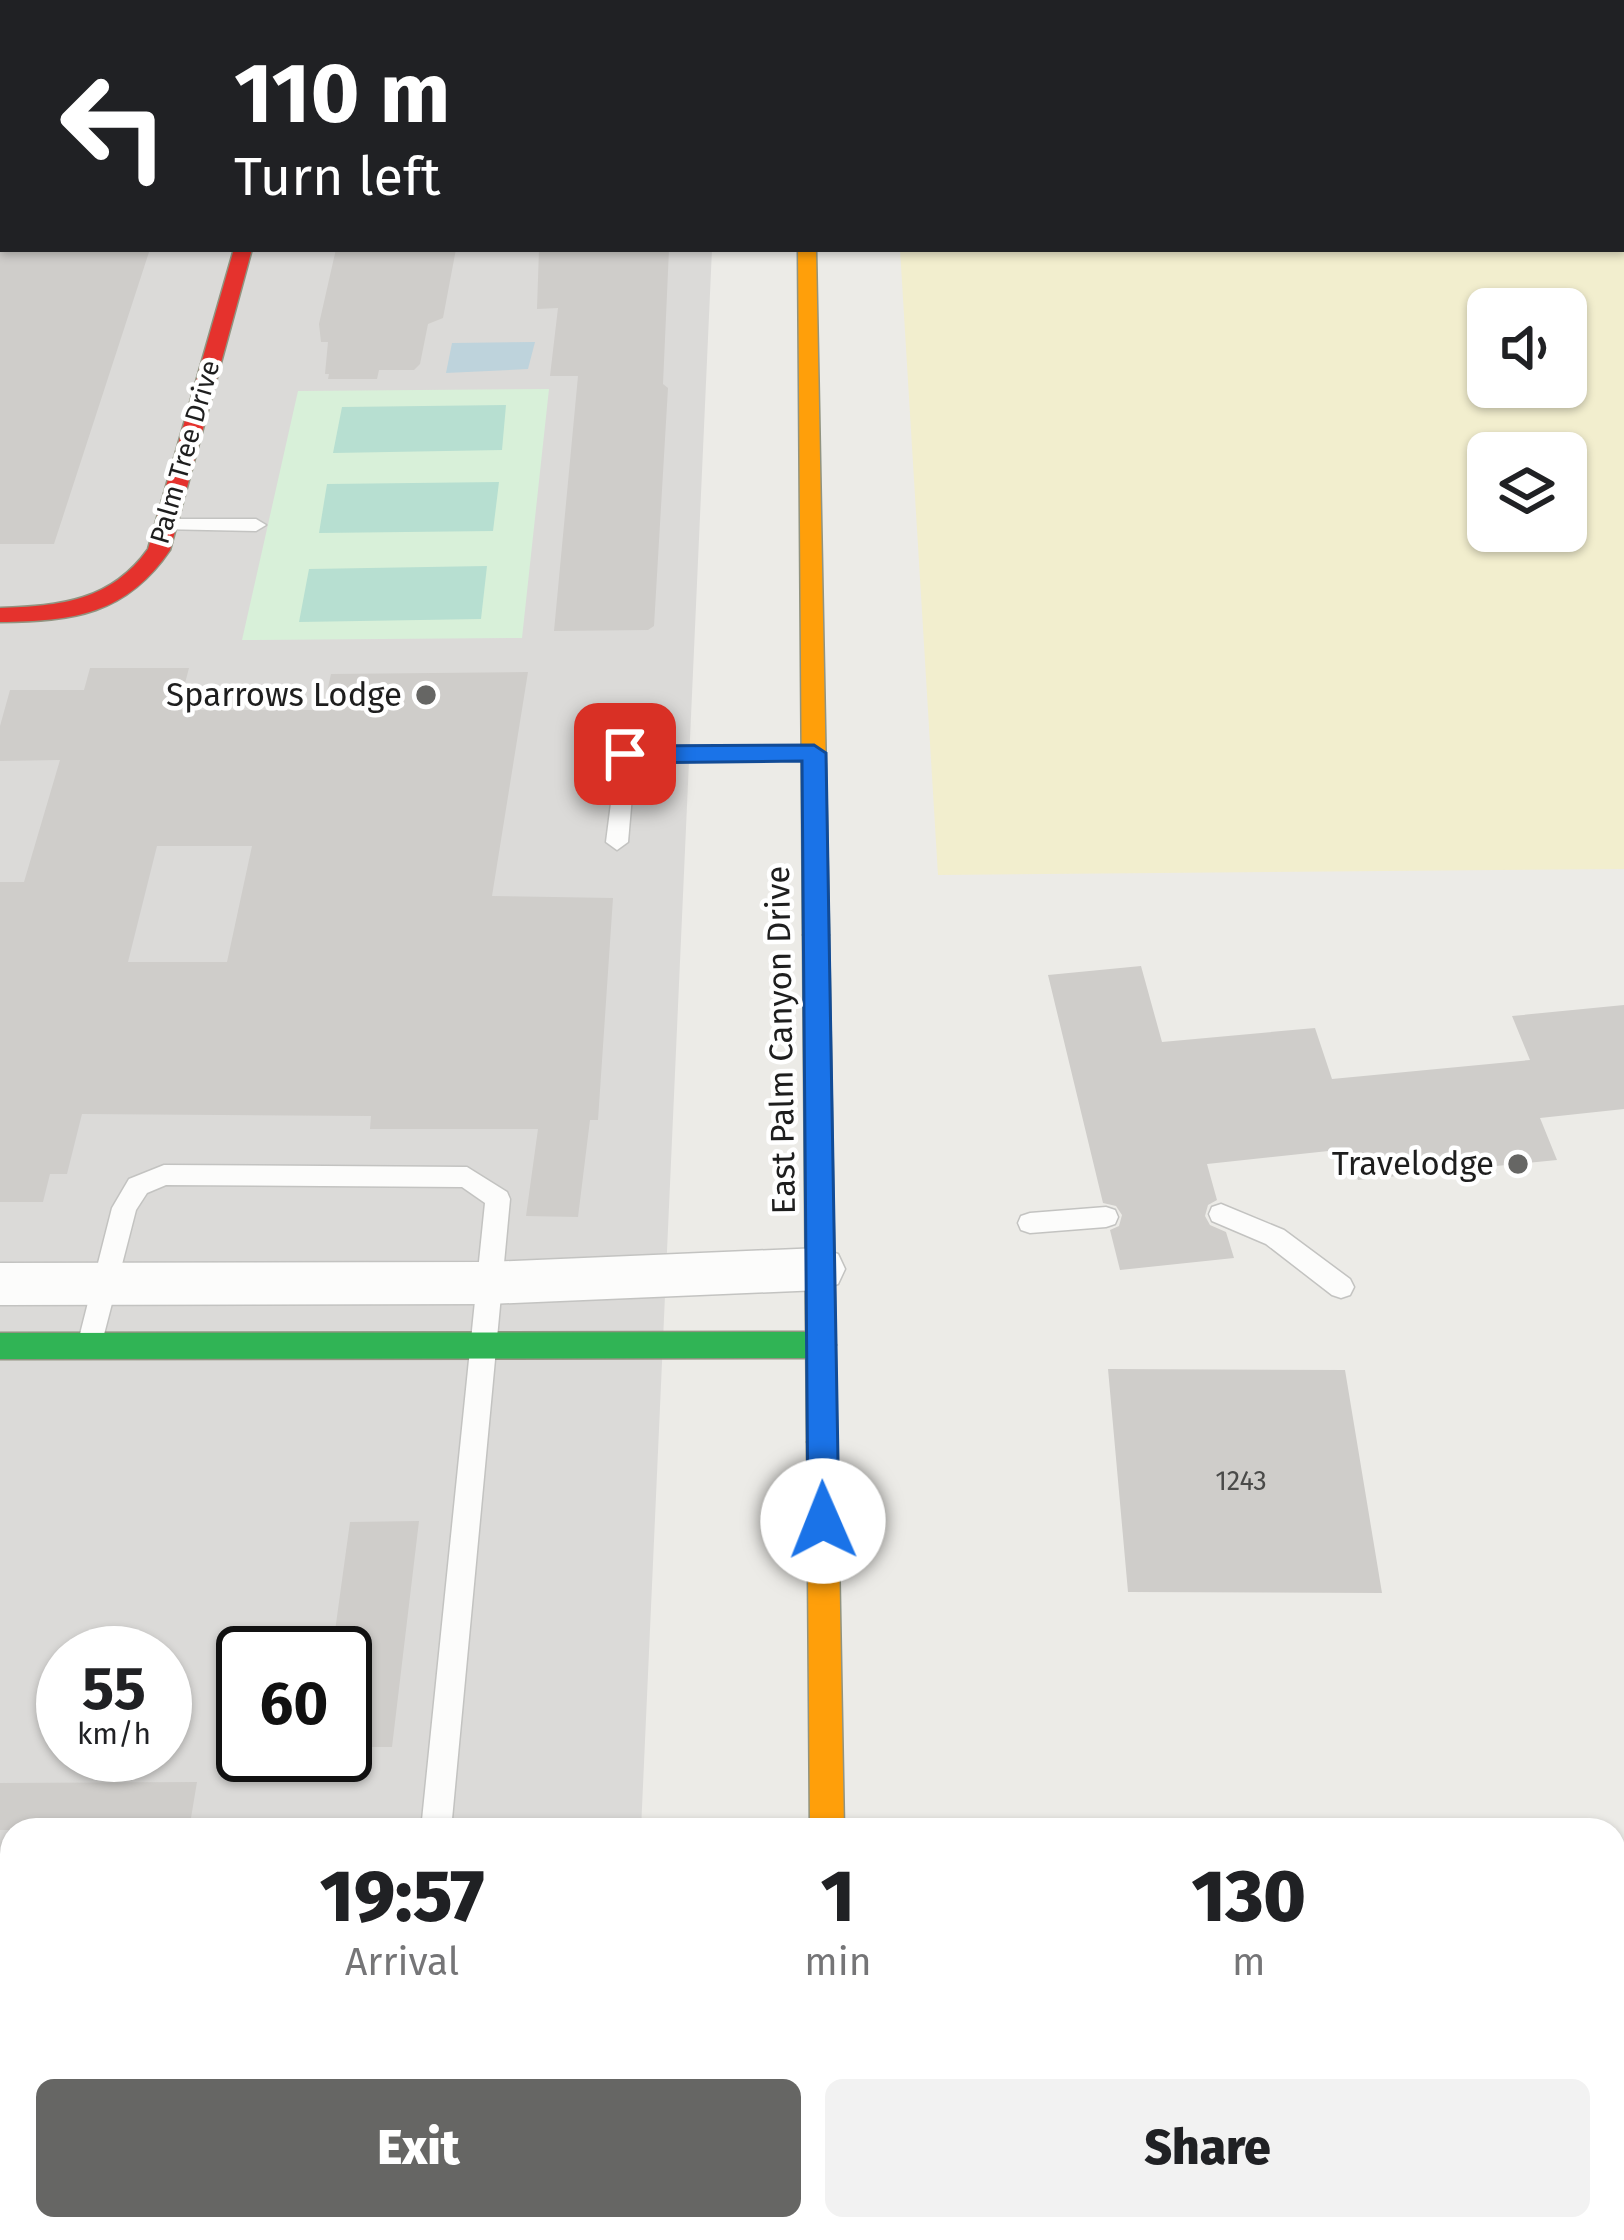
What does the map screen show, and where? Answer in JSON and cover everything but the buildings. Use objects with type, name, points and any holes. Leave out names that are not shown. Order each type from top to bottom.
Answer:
[{"type":"main road","name":"Palm Tree Drive","points":[[0,615],[41,615],[99,600],[140,581],[159,550],[242,252]]},
{"type":"main road","name":"East Palm Canyon Drive","points":[[807,252],[827,1818]]},
{"type":"main road","points":[[0,1346],[821,1345]]},
{"type":"street","points":[[0,1284],[489,1283],[820,1269]]},
{"type":"lane","points":[[165,525],[256,525]]},
{"type":"lane","points":[[617,842],[625,754],[814,753]]},
{"type":"lane","points":[[91,1346],[124,1208],[138,1186],[164,1175],[467,1177],[498,1199],[437,1818]]},
{"type":"lane","points":[[1221,1214],[1275,1237],[1340,1287]]},
{"type":"lane","points":[[1030,1222],[1106,1217]]},
{"type":"shaded area","points":[[0,252],[712,252],[642,1818],[0,1818]]},
{"type":"sand","points":[[900,252],[1624,252],[1624,869],[938,875]]},
{"type":"green space","points":[[549,389],[522,638],[242,640],[298,391]]},
{"type":"green space","points":[[506,405],[502,450],[333,453],[342,407]]},
{"type":"green space","points":[[499,482],[493,531],[319,533],[327,484]]},
{"type":"green space","points":[[487,566],[481,619],[299,622],[309,569]]},
{"type":"water","points":[[535,342],[528,369],[446,373],[452,343]]},
{"type":"traffic: fast","points":[[0,1346],[821,1345]]},
{"type":"traffic: slow","points":[[807,252],[816,935]]},
{"type":"traffic: slow","points":[[822,1442],[827,1818]]},
{"type":"traffic: jam","points":[[0,615],[91,605],[129,586],[159,550],[242,252]]},
{"type":"traffic: jam","points":[[816,935],[822,1442]]},
{"type":"place","name":"Sparrows Lodge","points":[[426,695]]},
{"type":"place","name":"Travelodge","points":[[1518,1164]]},
{"type":"route","points":[[625,754],[814,753],[823,1521]]}]
